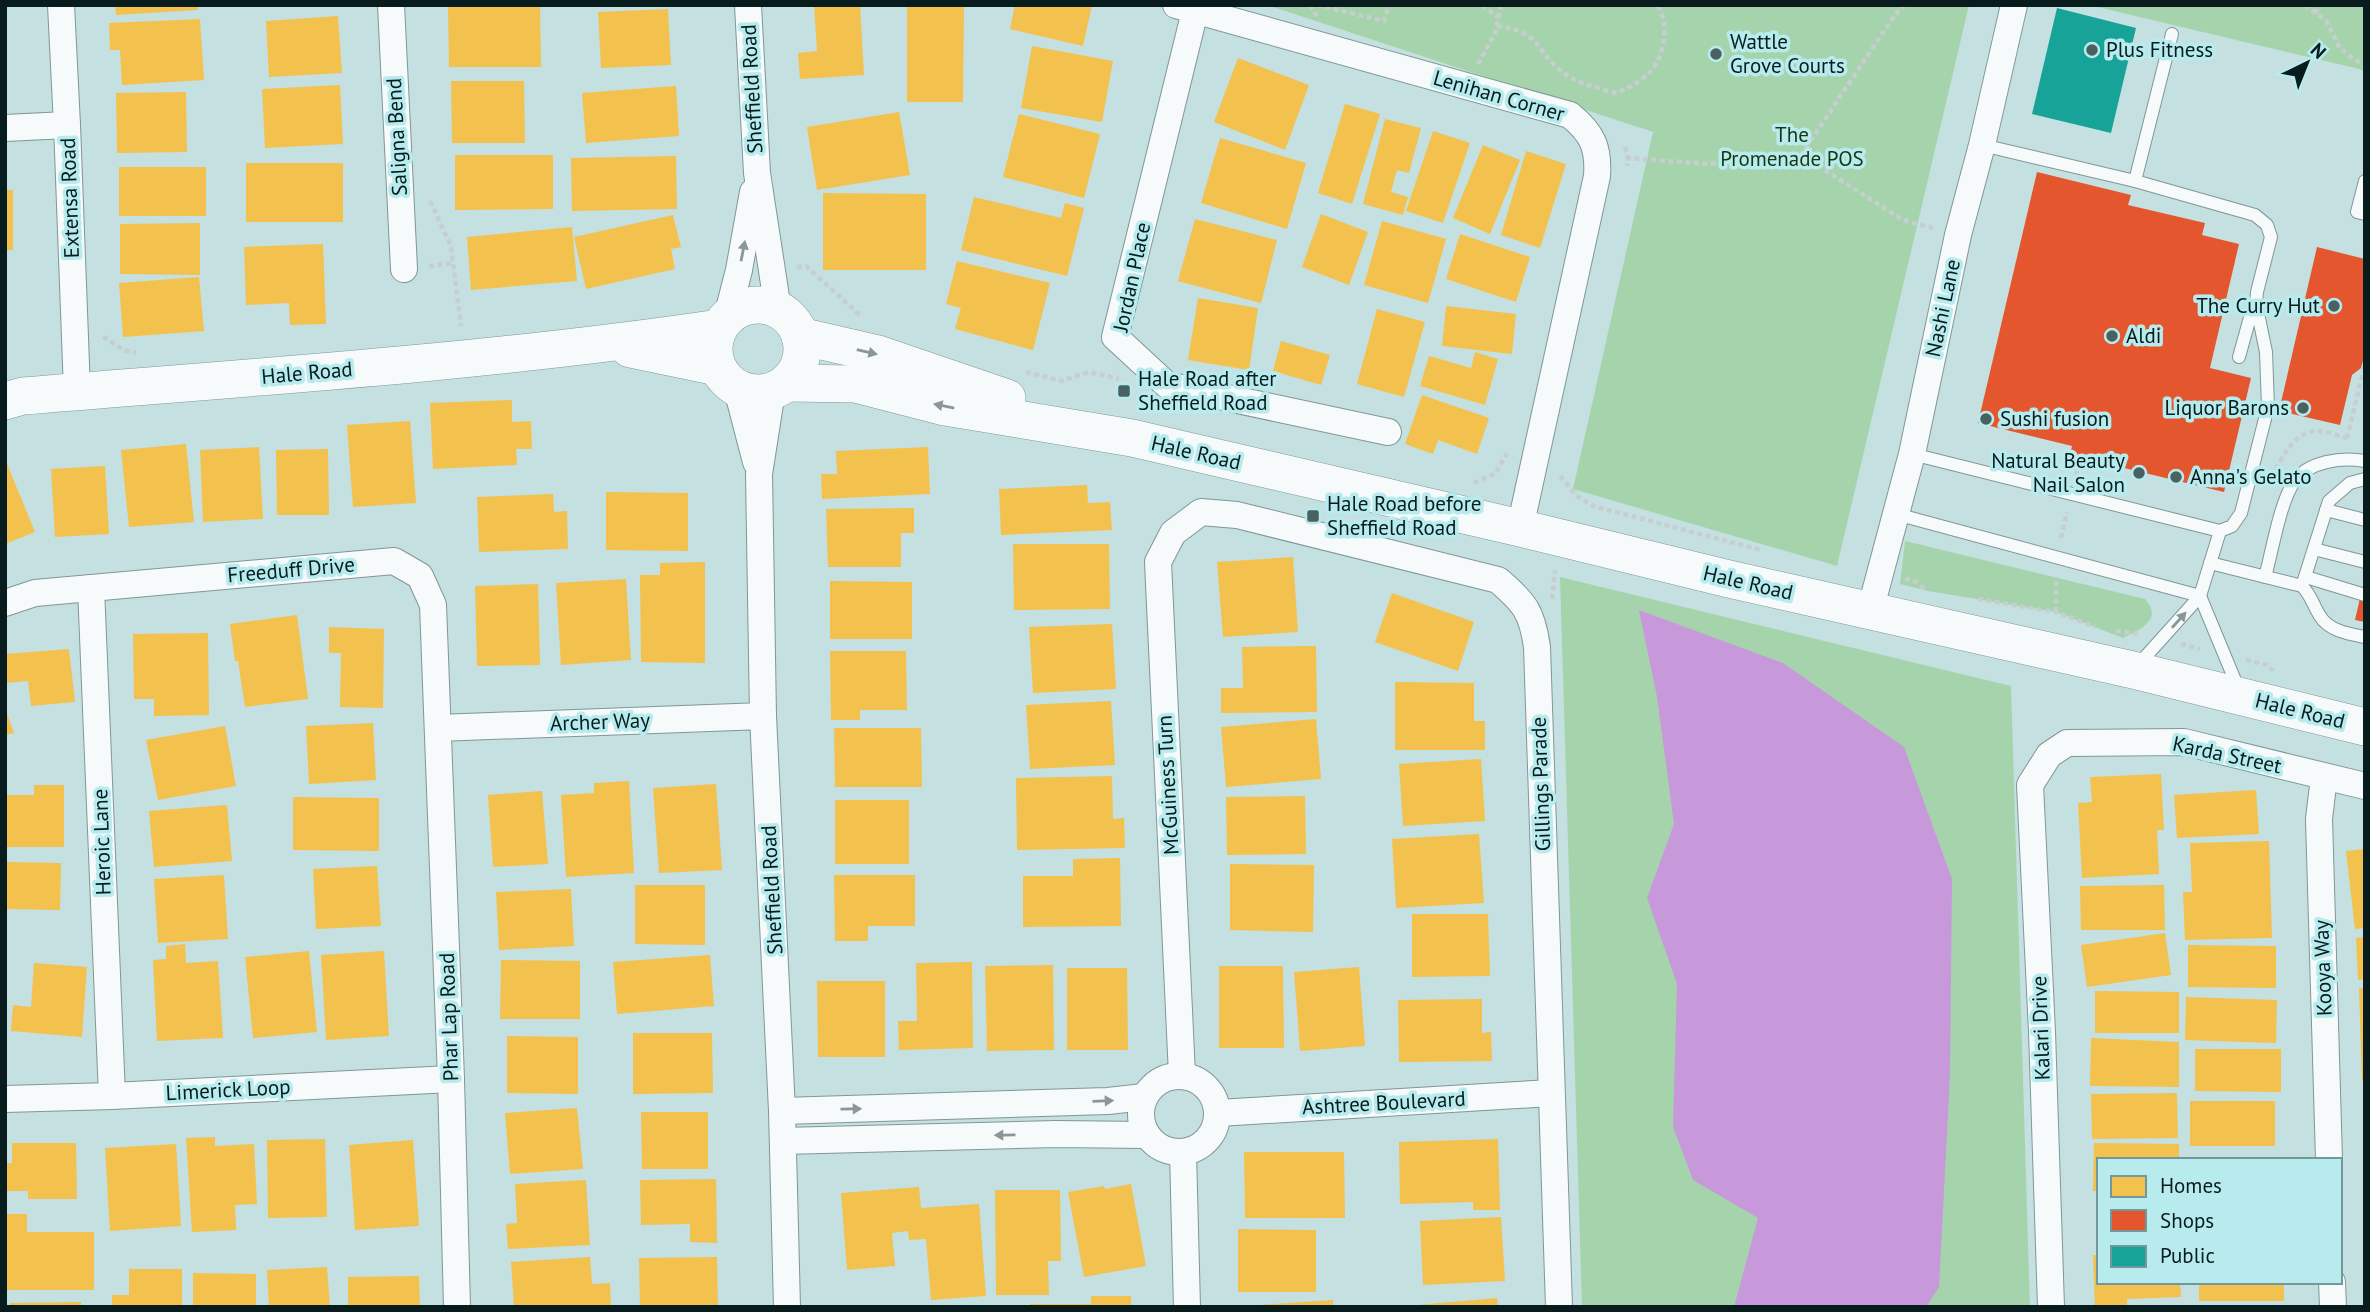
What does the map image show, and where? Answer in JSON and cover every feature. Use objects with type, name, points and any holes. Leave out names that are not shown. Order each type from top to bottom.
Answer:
[{"type":"main road","points":[[751,305],[789,323],[802,353],[797,369],[754,383],[713,347],[723,322],[751,305]]},
{"type":"main road","name":"Hale Road","points":[[5,401],[23,396],[403,365],[609,344],[723,322]]},
{"type":"main road","name":"Hale Road","points":[[789,323],[970,387],[1132,438]]},
{"type":"main road","name":"Hale Road","points":[[609,344],[754,383],[856,384],[945,407],[1132,438],[1729,579],[2133,670],[2365,727]]},
{"type":"street","name":"Extensa Road","points":[[61,5],[77,391]]},
{"type":"street","name":"Saligna Bend","points":[[391,5],[404,269]]},
{"type":"street","name":"Sheffield Road","points":[[748,5],[757,173],[772,269],[789,323]]},
{"type":"street","name":"Nashi Lane","points":[[1870,611],[1912,454],[1958,235],[2014,5]]},
{"type":"street","name":"Lenihan Corner","points":[[1186,8],[1570,115],[1585,127],[1599,156]]},
{"type":"street","name":"Jordan Place","points":[[1186,8],[1115,337],[1167,385],[1388,432]]},
{"type":"street","points":[[5,128],[67,125]]},
{"type":"street","points":[[1520,528],[1597,176],[1599,156]]},
{"type":"street","name":"Sheffield Road","points":[[723,322],[739,271],[757,173]]},
{"type":"street","name":"Sheffield Road","points":[[754,383],[759,474],[763,716],[782,1111],[787,1307]]},
{"type":"street","name":"McGuiness Turn","points":[[1182,1075],[1158,562],[1174,533],[1201,512]]},
{"type":"street","name":"Gillings Parade","points":[[1201,512],[1237,515],[1497,580],[1518,597],[1533,621],[1537,647],[1559,1307]]},
{"type":"street","name":"Freeduff Drive","points":[[5,603],[35,593],[394,561],[420,576],[433,605],[438,728]]},
{"type":"street","name":"Heroic Lane","points":[[92,588],[112,1096]]},
{"type":"street","name":"Archer Way","points":[[438,728],[763,716]]},
{"type":"street","name":"Phar Lap Road","points":[[438,728],[457,1307]]},
{"type":"street","name":"Karda Street","points":[[2049,755],[2067,743],[2184,742],[2365,786]]},
{"type":"street","name":"Kalari Drive","points":[[2049,755],[2030,785],[2051,1307]]},
{"type":"street","name":"Kooya Way","points":[[2324,777],[2319,819],[2329,1158]]},
{"type":"street","points":[[1182,1075],[1196,1079],[1207,1087],[1215,1099],[1218,1113],[1216,1127],[1208,1139],[1196,1148],[1183,1152],[1166,1150],[1147,1135],[1141,1120],[1144,1097],[1160,1080],[1182,1075]]},
{"type":"street","name":"Limerick Loop","points":[[5,1099],[451,1079]]},
{"type":"street","name":"Ashtree Boulevard","points":[[1218,1113],[1551,1093]]},
{"type":"street","points":[[782,1111],[1116,1101],[1144,1097]]},
{"type":"street","points":[[1056,1102],[1056,1134]]},
{"type":"street","points":[[911,1108],[912,1137]]},
{"type":"street","points":[[783,1141],[1056,1134],[1147,1135]]},
{"type":"street","points":[[1183,1152],[1187,1307]]},
{"type":"street","points":[[2332,1284],[2333,1307]]},
{"type":"lane","points":[[2135,181],[2172,34]]},
{"type":"lane","points":[[1982,145],[2135,181],[2255,215],[2267,225],[2272,237],[2239,357]]},
{"type":"lane","points":[[2365,181],[2357,212],[2365,214]]},
{"type":"lane","points":[[1912,454],[2220,531],[2232,526],[2241,513],[2268,407],[2266,352],[2256,304],[2257,292]]},
{"type":"lane","points":[[2265,577],[2287,497],[2295,480],[2313,467],[2334,460],[2365,461]]},
{"type":"lane","points":[[2365,479],[2350,484],[2329,500],[2304,582],[2320,618],[2340,632],[2365,637]]},
{"type":"lane","points":[[2326,510],[2365,520]]},
{"type":"lane","points":[[1896,514],[2200,596]]},
{"type":"lane","points":[[2133,670],[2200,596],[2220,531]]},
{"type":"lane","points":[[2314,549],[2365,562]]},
{"type":"lane","points":[[2210,563],[2265,577],[2365,595]]},
{"type":"lane","points":[[2200,596],[2242,697]]},
{"type":"path","points":[[1310,5],[1322,25]]},
{"type":"path","points":[[1317,5],[1384,21],[1389,5]]},
{"type":"path","points":[[1482,5],[1499,18]]},
{"type":"path","points":[[1464,85],[1497,26],[1501,5]]},
{"type":"path","points":[[1497,26],[1518,30],[1531,37],[1562,72],[1593,87],[1616,93],[1645,77],[1657,65],[1663,49],[1664,33],[1662,13],[1657,5]]},
{"type":"path","points":[[1801,155],[1904,5]]},
{"type":"path","points":[[2305,5],[2326,21],[2339,46],[2365,66]]},
{"type":"path","points":[[2316,14],[2318,5]]},
{"type":"path","points":[[1621,136],[1629,158],[1626,168]]},
{"type":"path","points":[[1599,156],[1709,164],[1767,156],[1801,155],[1903,219],[1958,235]]},
{"type":"path","points":[[427,192],[451,246],[461,327]]},
{"type":"path","points":[[772,269],[806,266],[866,320]]},
{"type":"path","points":[[74,307],[90,306],[93,321],[106,340],[124,350],[137,353]]},
{"type":"path","points":[[448,328],[474,326]]},
{"type":"path","points":[[2347,438],[2365,363]]},
{"type":"path","points":[[1024,371],[1061,381],[1089,372],[1130,382]]},
{"type":"path","points":[[1467,482],[1476,483],[1496,473],[1508,452]]},
{"type":"path","points":[[2056,612],[2056,557],[2080,458]]},
{"type":"path","points":[[1556,468],[1568,488],[1593,506],[1768,552]]},
{"type":"path","points":[[1881,573],[1913,580],[1928,592]]},
{"type":"path","points":[[1967,597],[2056,612],[2101,630]]},
{"type":"path","points":[[2115,631],[2129,631]]},
{"type":"green space","name":"The Promenade POS","points":[[1267,5],[1969,5],[1837,566],[1573,489],[1653,132]]},
{"type":"green space","points":[[2089,5],[2365,5],[2365,71],[2355,68]]},
{"type":"green space","points":[[1905,541],[2145,599],[2150,606],[2151,618],[2142,628],[2123,638],[2056,612],[1900,584]]},
{"type":"green space","points":[[1560,577],[2011,686],[2030,1307],[1582,1307]]},
{"type":"shaded area","points":[[1639,610],[1783,663],[1904,747],[1952,879],[1950,1075],[1939,1287],[1926,1307],[1734,1307],[1758,1218],[1693,1180],[1673,1127],[1677,984],[1647,898],[1674,824],[1657,697]]},
{"type":"building: Homes","points":[[115,5],[197,5],[198,10],[116,15]]},
{"type":"building: Homes","points":[[448,5],[540,5],[541,67],[449,67]]},
{"type":"building: Homes","points":[[814,5],[860,5],[864,75],[800,79],[798,53],[817,51]]},
{"type":"building: Homes","points":[[907,5],[964,5],[963,102],[907,102]]},
{"type":"building: Homes","points":[[1015,5],[1092,5],[1083,46],[1010,29]]},
{"type":"building: Homes","points":[[668,9],[671,65],[601,68],[598,12]]},
{"type":"building: Homes","points":[[338,16],[342,73],[269,77],[266,21]]},
{"type":"building: Homes","points":[[200,19],[204,80],[122,85],[120,50],[110,50],[109,23]]},
{"type":"building: Homes","points":[[1032,46],[1113,61],[1102,122],[1021,108]]},
{"type":"building: Homes","points":[[1238,58],[1309,85],[1285,150],[1214,122]]},
{"type":"building: Homes","points":[[451,81],[524,81],[525,143],[452,143]]},
{"type":"building: Homes","points":[[340,85],[343,144],[265,148],[262,89]]},
{"type":"building: Homes","points":[[676,86],[679,136],[586,143],[582,93]]},
{"type":"building: Homes","points":[[186,92],[187,152],[117,153],[116,93]]},
{"type":"building: Homes","points":[[1345,104],[1380,114],[1352,204],[1318,193]]},
{"type":"building: Homes","points":[[899,112],[910,175],[817,190],[807,127]]},
{"type":"building: Homes","points":[[1019,114],[1100,134],[1084,198],[1003,177]]},
{"type":"building: Homes","points":[[1385,119],[1421,128],[1409,173],[1397,170],[1391,192],[1408,197],[1403,215],[1363,204]]},
{"type":"building: Homes","points":[[1433,131],[1470,143],[1443,223],[1406,211]]},
{"type":"building: Homes","points":[[1220,138],[1306,163],[1287,229],[1201,203]]},
{"type":"building: Homes","points":[[1483,145],[1520,160],[1490,234],[1453,218]]},
{"type":"building: Homes","points":[[1526,151],[1566,164],[1540,248],[1501,235]]},
{"type":"building: Homes","points":[[455,155],[553,155],[553,209],[455,210]]},
{"type":"building: Homes","points":[[676,156],[677,209],[572,211],[571,158]]},
{"type":"building: Homes","points":[[246,163],[343,163],[343,222],[246,222]]},
{"type":"building: Homes","points":[[119,167],[206,167],[206,216],[119,216]]},
{"type":"building: Homes","points":[[5,190],[13,190],[13,250],[5,250]]},
{"type":"building: Homes","points":[[823,193],[926,194],[926,270],[823,270]]},
{"type":"building: Homes","points":[[974,197],[1061,218],[1065,203],[1084,208],[1067,276],[961,250]]},
{"type":"building: Homes","points":[[1321,214],[1368,232],[1349,285],[1302,267]]},
{"type":"building: Homes","points":[[673,215],[681,247],[671,249],[675,269],[586,289],[574,237]]},
{"type":"building: Homes","points":[[1195,219],[1277,240],[1261,303],[1178,281]]},
{"type":"building: Homes","points":[[1382,221],[1446,239],[1428,303],[1364,285]]},
{"type":"building: Homes","points":[[200,223],[200,275],[120,274],[120,224]]},
{"type":"building: Homes","points":[[572,227],[577,281],[471,290],[467,237]]},
{"type":"building: Homes","points":[[1460,234],[1530,257],[1516,302],[1446,279]]},
{"type":"building: Homes","points":[[323,244],[326,324],[290,325],[289,303],[246,305],[244,247]]},
{"type":"building: Homes","points":[[957,261],[1050,283],[1033,350],[955,329],[961,308],[946,304]]},
{"type":"building: Homes","points":[[199,277],[204,331],[123,337],[119,283]]},
{"type":"building: Homes","points":[[1198,298],[1258,308],[1249,370],[1188,360]]},
{"type":"building: Homes","points":[[1446,306],[1516,314],[1512,354],[1442,346]]},
{"type":"building: Homes","points":[[1377,309],[1425,322],[1404,397],[1357,384]]},
{"type":"building: Homes","points":[[1281,341],[1330,355],[1321,385],[1273,371]]},
{"type":"building: Homes","points":[[1475,352],[1498,359],[1485,405],[1420,386],[1429,356],[1471,368]]},
{"type":"building: Homes","points":[[1422,395],[1489,418],[1477,454],[1438,440],[1433,454],[1405,444]]},
{"type":"building: Homes","points":[[512,400],[512,422],[531,421],[532,449],[516,449],[517,465],[433,469],[430,403]]},
{"type":"building: Homes","points":[[410,421],[416,503],[353,507],[347,425]]},
{"type":"building: Homes","points":[[186,444],[194,522],[129,527],[121,450]]},
{"type":"building: Homes","points":[[259,447],[263,519],[203,522],[200,450]]},
{"type":"building: Homes","points":[[928,447],[930,494],[822,499],[821,474],[837,474],[836,451]]},
{"type":"building: Homes","points":[[328,449],[329,515],[277,515],[276,450]]},
{"type":"building: Homes","points":[[5,459],[35,532],[5,544]]},
{"type":"building: Homes","points":[[105,466],[109,534],[55,537],[51,469]]},
{"type":"building: Homes","points":[[1087,485],[1088,503],[1110,502],[1112,530],[1001,535],[999,489]]},
{"type":"building: Homes","points":[[606,492],[688,493],[688,551],[606,550]]},
{"type":"building: Homes","points":[[553,494],[554,512],[567,511],[568,549],[479,552],[477,497]]},
{"type":"building: Homes","points":[[914,508],[914,533],[901,533],[901,567],[828,567],[826,509]]},
{"type":"building: Homes","points":[[1013,544],[1109,544],[1110,609],[1014,610]]},
{"type":"building: Homes","points":[[1293,557],[1298,632],[1223,637],[1217,562]]},
{"type":"building: Homes","points":[[705,562],[705,663],[641,662],[640,575],[660,575],[660,563]]},
{"type":"building: Homes","points":[[626,579],[631,660],[561,665],[556,583]]},
{"type":"building: Homes","points":[[830,581],[912,582],[912,639],[830,639]]},
{"type":"building: Homes","points":[[538,584],[540,665],[477,666],[475,586]]},
{"type":"building: Homes","points":[[1392,593],[1474,622],[1458,671],[1375,642]]},
{"type":"building: Homes","points":[[297,615],[308,699],[245,707],[230,624]]},
{"type":"building: Homes","points":[[1112,624],[1116,689],[1033,693],[1029,627]]},
{"type":"building: Homes","points":[[329,627],[384,629],[383,708],[340,707],[341,653],[329,653]]},
{"type":"building: Homes","points":[[208,633],[209,715],[154,716],[154,699],[134,699],[133,634]]},
{"type":"building: Homes","points":[[1316,646],[1317,712],[1221,713],[1221,688],[1243,688],[1242,647]]},
{"type":"building: Homes","points":[[69,649],[75,702],[31,706],[28,681],[5,683],[5,654]]},
{"type":"building: Homes","points":[[830,651],[906,651],[907,710],[860,710],[860,720],[831,720]]},
{"type":"building: Homes","points":[[1395,682],[1474,683],[1474,721],[1485,721],[1485,750],[1395,750]]},
{"type":"building: Homes","points":[[1111,701],[1115,765],[1030,769],[1026,705]]},
{"type":"building: Homes","points":[[5,708],[14,733],[5,735]]},
{"type":"building: Homes","points":[[1316,719],[1321,779],[1226,787],[1221,727]]},
{"type":"building: Homes","points":[[373,723],[376,780],[309,784],[306,726]]},
{"type":"building: Homes","points":[[225,726],[236,786],[158,800],[146,740]]},
{"type":"building: Homes","points":[[834,728],[921,728],[922,787],[835,787]]},
{"type":"building: Homes","points":[[1481,759],[1485,821],[1403,826],[1399,764]]},
{"type":"building: Homes","points":[[2161,774],[2164,830],[2157,830],[2159,874],[2082,878],[2078,803],[2092,802],[2090,777]]},
{"type":"building: Homes","points":[[1112,776],[1113,819],[1124,818],[1125,848],[1017,850],[1016,778]]},
{"type":"building: Homes","points":[[629,781],[634,873],[566,877],[561,795],[594,793],[594,783]]},
{"type":"building: Homes","points":[[716,784],[722,870],[659,873],[653,788]]},
{"type":"building: Homes","points":[[34,785],[64,785],[64,847],[5,847],[5,795],[34,795]]},
{"type":"building: Homes","points":[[2256,790],[2259,834],[2177,838],[2174,795]]},
{"type":"building: Homes","points":[[542,791],[548,864],[493,867],[488,795]]},
{"type":"building: Homes","points":[[1305,796],[1306,854],[1227,855],[1226,797]]},
{"type":"building: Homes","points":[[293,797],[379,798],[379,851],[293,850]]},
{"type":"building: Homes","points":[[835,800],[909,800],[909,864],[835,864]]},
{"type":"building: Homes","points":[[227,805],[232,861],[154,867],[149,811]]},
{"type":"building: Homes","points":[[1479,834],[1484,903],[1396,908],[1392,839]]},
{"type":"building: Homes","points":[[2269,841],[2272,938],[2185,940],[2183,892],[2192,892],[2190,843]]},
{"type":"building: Homes","points":[[2365,849],[2365,928],[2355,929],[2346,851]]},
{"type":"building: Homes","points":[[1120,858],[1121,926],[1023,927],[1023,876],[1073,876],[1073,859]]},
{"type":"building: Homes","points":[[5,862],[61,863],[60,910],[5,909]]},
{"type":"building: Homes","points":[[1230,864],[1314,865],[1313,932],[1230,930]]},
{"type":"building: Homes","points":[[377,866],[381,926],[316,929],[313,869]]},
{"type":"building: Homes","points":[[224,875],[228,939],[158,943],[154,879]]},
{"type":"building: Homes","points":[[834,875],[915,875],[915,926],[868,926],[868,941],[835,941]]},
{"type":"building: Homes","points":[[635,885],[705,885],[705,945],[635,944]]},
{"type":"building: Homes","points":[[2164,885],[2165,930],[2081,930],[2080,886]]},
{"type":"building: Homes","points":[[571,889],[574,946],[499,950],[496,892]]},
{"type":"building: Homes","points":[[1412,914],[1488,914],[1490,976],[1412,977]]},
{"type":"building: Homes","points":[[2165,933],[2171,975],[2087,987],[2081,945]]},
{"type":"building: Homes","points":[[2365,937],[2365,979],[2358,980],[2356,938]]},
{"type":"building: Homes","points":[[185,944],[186,963],[218,961],[223,1038],[157,1041],[153,960],[166,959],[166,946]]},
{"type":"building: Homes","points":[[2188,945],[2276,946],[2276,988],[2188,987]]},
{"type":"building: Homes","points":[[309,951],[317,1032],[253,1038],[245,957]]},
{"type":"building: Homes","points":[[384,951],[389,1036],[326,1040],[321,955]]},
{"type":"building: Homes","points":[[710,955],[714,1006],[617,1014],[613,962]]},
{"type":"building: Homes","points":[[501,960],[580,961],[580,1019],[500,1019]]},
{"type":"building: Homes","points":[[972,962],[973,1048],[899,1050],[898,1021],[917,1021],[916,963]]},
{"type":"building: Homes","points":[[34,963],[87,967],[82,1037],[11,1031],[13,1005],[31,1007]]},
{"type":"building: Homes","points":[[1053,965],[1054,1050],[987,1051],[985,966]]},
{"type":"building: Homes","points":[[1219,966],[1283,966],[1284,1048],[1219,1048]]},
{"type":"building: Homes","points":[[1359,967],[1365,1046],[1300,1051],[1294,972]]},
{"type":"building: Homes","points":[[1067,968],[1127,968],[1128,1050],[1067,1050]]},
{"type":"building: Homes","points":[[817,981],[885,981],[885,1057],[818,1057]]},
{"type":"building: Homes","points":[[2359,988],[2365,988],[2365,1081],[2362,1081]]},
{"type":"building: Homes","points":[[2095,991],[2179,992],[2179,1033],[2095,1033]]},
{"type":"building: Homes","points":[[2186,997],[2277,1000],[2276,1043],[2185,1040]]},
{"type":"building: Homes","points":[[1482,999],[1482,1033],[1491,1032],[1492,1061],[1399,1062],[1398,1000]]},
{"type":"building: Homes","points":[[633,1033],[712,1033],[713,1093],[633,1094]]},
{"type":"building: Homes","points":[[507,1036],[578,1037],[578,1094],[507,1093]]},
{"type":"building: Homes","points":[[2091,1038],[2179,1042],[2179,1087],[2090,1086]]},
{"type":"building: Homes","points":[[2195,1049],[2281,1049],[2281,1092],[2195,1091]]},
{"type":"building: Homes","points":[[2177,1093],[2178,1138],[2092,1139],[2091,1094]]},
{"type":"building: Homes","points":[[2190,1101],[2275,1101],[2275,1146],[2190,1146]]},
{"type":"building: Homes","points":[[577,1108],[583,1169],[510,1174],[505,1113]]},
{"type":"building: Homes","points":[[641,1112],[708,1112],[708,1169],[642,1169]]},
{"type":"building: Homes","points":[[215,1137],[215,1146],[254,1144],[257,1204],[235,1205],[236,1230],[192,1232],[186,1138]]},
{"type":"building: Homes","points":[[325,1139],[327,1217],[268,1218],[267,1140]]},
{"type":"building: Homes","points":[[1498,1139],[1500,1210],[1473,1210],[1473,1202],[1400,1204],[1399,1142]]},
{"type":"building: Homes","points":[[413,1140],[419,1226],[355,1230],[349,1145]]},
{"type":"building: Homes","points":[[12,1143],[76,1143],[77,1199],[28,1199],[28,1191],[5,1191],[5,1163],[12,1163]]},
{"type":"building: Homes","points":[[2094,1143],[2179,1144],[2179,1158],[2097,1158],[2097,1191],[2093,1191]]},
{"type":"building: Homes","points":[[176,1144],[181,1226],[110,1231],[105,1148]]},
{"type":"building: Homes","points":[[1244,1152],[1344,1152],[1345,1218],[1245,1218]]},
{"type":"building: Homes","points":[[716,1179],[717,1243],[690,1242],[690,1224],[641,1225],[640,1180]]},
{"type":"building: Homes","points":[[586,1180],[590,1245],[508,1249],[506,1224],[517,1223],[515,1184]]},
{"type":"building: Homes","points":[[1131,1184],[1146,1266],[1084,1277],[1068,1192]]},
{"type":"building: Homes","points":[[919,1187],[921,1208],[979,1204],[986,1296],[931,1300],[926,1239],[909,1240],[908,1231],[892,1233],[895,1266],[847,1270],[841,1193]]},
{"type":"building: Homes","points":[[995,1190],[1060,1190],[1061,1261],[1048,1261],[1049,1295],[996,1295]]},
{"type":"building: Homes","points":[[5,1214],[27,1214],[27,1232],[94,1232],[94,1290],[5,1290]]},
{"type":"building: Homes","points":[[1501,1217],[1505,1281],[1423,1285],[1420,1221]]},
{"type":"building: Homes","points":[[1238,1229],[1316,1230],[1316,1292],[1238,1292]]},
{"type":"building: Homes","points":[[2093,1255],[2097,1255],[2097,1284],[2180,1284],[2181,1297],[2127,1299],[2127,1307],[2095,1307]]},
{"type":"building: Homes","points":[[590,1257],[592,1284],[610,1283],[611,1307],[514,1307],[511,1262]]},
{"type":"building: Homes","points":[[717,1257],[718,1307],[640,1307],[639,1258]]},
{"type":"building: Homes","points":[[327,1267],[330,1307],[269,1307],[267,1270]]},
{"type":"building: Homes","points":[[129,1269],[182,1269],[182,1307],[112,1307],[112,1295],[129,1295]]},
{"type":"building: Homes","points":[[193,1273],[256,1274],[256,1307],[193,1307]]},
{"type":"building: Homes","points":[[419,1276],[420,1307],[348,1307],[348,1277]]},
{"type":"building: Homes","points":[[2199,1284],[2284,1284],[2284,1301],[2199,1301]]},
{"type":"building: Homes","points":[[1091,1296],[1131,1296],[1131,1307],[1030,1307],[1030,1304],[1091,1304]]},
{"type":"building: Homes","points":[[1497,1298],[1498,1307],[1417,1307],[1417,1305]]},
{"type":"building: Homes","points":[[1333,1300],[1333,1307],[1259,1307],[1259,1305]]},
{"type":"building: Homes","points":[[81,1302],[81,1307],[10,1307],[10,1303]]},
{"type":"building: Shops","points":[[2037,172],[2131,195],[2128,205],[2205,223],[2202,235],[2239,244],[2210,368],[2251,378],[2224,492],[2070,455],[2072,446],[1978,423]]},
{"type":"building: Shops","name":"The Curry Hut","points":[[2317,247],[2365,259],[2365,354],[2361,368],[2352,375],[2340,425],[2279,411]]},
{"type":"building: Shops","points":[[2365,581],[2365,622],[2355,620]]},
{"type":"building: Public","points":[[2057,8],[2136,28],[2111,133],[2032,114]]},
{"type":"place","name":"Plus Fitness","points":[[2092,50]]},
{"type":"place","name":"Wattle Grove Courts","points":[[1716,54]]},
{"type":"place","name":"The Curry Hut","points":[[2334,306]]},
{"type":"place","name":"Aldi","points":[[2112,336]]},
{"type":"place","name":"Hale Road after Sheffield Road","points":[[1124,391]]},
{"type":"place","name":"Liquor Barons","points":[[2303,408]]},
{"type":"place","name":"Sushi fusion","points":[[1986,419]]},
{"type":"place","name":"Natural Beauty Nail Salon","points":[[2139,473]]},
{"type":"place","name":"Anna's Gelato","points":[[2176,477]]},
{"type":"place","name":"Hale Road before Sheffield Road","points":[[1313,516]]}]
